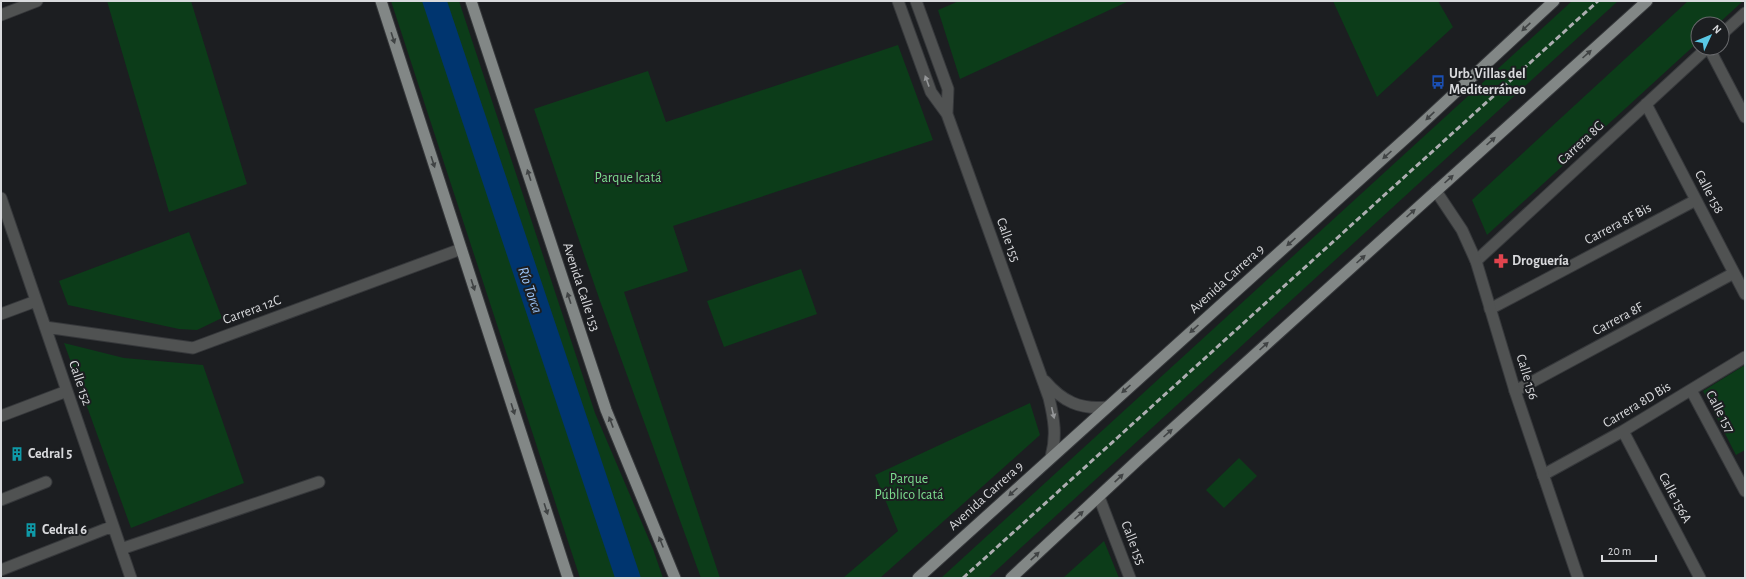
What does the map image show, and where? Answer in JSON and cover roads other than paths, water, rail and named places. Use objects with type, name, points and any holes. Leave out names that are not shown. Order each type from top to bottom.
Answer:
[{"type":"main road","points":[[381,1],[568,578]]},
{"type":"main road","name":"Avenida Calle 153","points":[[471,1],[606,410],[675,578]]},
{"type":"main road","name":"Avenida Carrera 9","points":[[918,578],[1416,129],[1554,1]]},
{"type":"main road","points":[[1011,578],[1099,496],[1647,1]]},
{"type":"street","points":[[1,15],[37,1]]},
{"type":"street","name":"Calle 155","points":[[898,1],[931,92],[948,114],[1041,376],[1053,413],[1055,428],[1054,447],[1051,457]]},
{"type":"street","name":"Calle 155","points":[[916,1],[948,89],[948,114]]},
{"type":"street","points":[[1730,27],[1745,13]]},
{"type":"street","name":"Carrera 8G","points":[[1476,260],[1699,56]]},
{"type":"street","points":[[1712,56],[1745,117]]},
{"type":"street","name":"Calle 158","points":[[1646,104],[1745,294]]},
{"type":"street","name":"Calle 156","points":[[1436,191],[1449,208],[1462,230],[1476,260],[1515,391],[1542,475],[1578,578]]},
{"type":"street","name":"Calle 152","points":[[1,198],[131,578]]},
{"type":"street","name":"Carrera 8F Bis","points":[[1490,310],[1696,200]]},
{"type":"street","name":"Carrera 12C","points":[[45,327],[193,348],[461,249]]},
{"type":"street","name":"Carrera 8F","points":[[1515,391],[1734,273]]},
{"type":"street","points":[[1,314],[36,301]]},
{"type":"street","name":"Carrera 8D Bis","points":[[1542,475],[1623,431],[1745,357]]},
{"type":"street","name":"Calle 155","points":[[1041,376],[1054,391],[1075,405],[1097,408],[1107,407]]},
{"type":"street","name":"Calle 157","points":[[1691,390],[1745,490]]},
{"type":"street","points":[[1,416],[67,391]]},
{"type":"street","name":"Calle 156A","points":[[1623,431],[1700,578]]},
{"type":"street","points":[[1,500],[46,482]]},
{"type":"street","points":[[121,550],[319,482]]},
{"type":"street","name":"Calle 155","points":[[1099,496],[1130,578]]},
{"type":"street","points":[[1,570],[113,526]]},
{"type":"water","name":"Río Torca","points":[[422,1],[447,1],[641,578],[615,578]]},
{"type":"railway","points":[[963,578],[1598,1]]},
{"type":"place","name":"Urb. Villas del Mediterráneo","points":[[1438,82]]},
{"type":"place","name":"Droguería","points":[[1501,261]]},
{"type":"place","name":"Cedral 5","points":[[17,454]]},
{"type":"place","name":"Cedral 6","points":[[31,530]]},
{"type":"park label","name":"Parque Icatá","points":[[628,178]]},
{"type":"park label","name":"Parque Público Icatá","points":[[909,488]]}]
